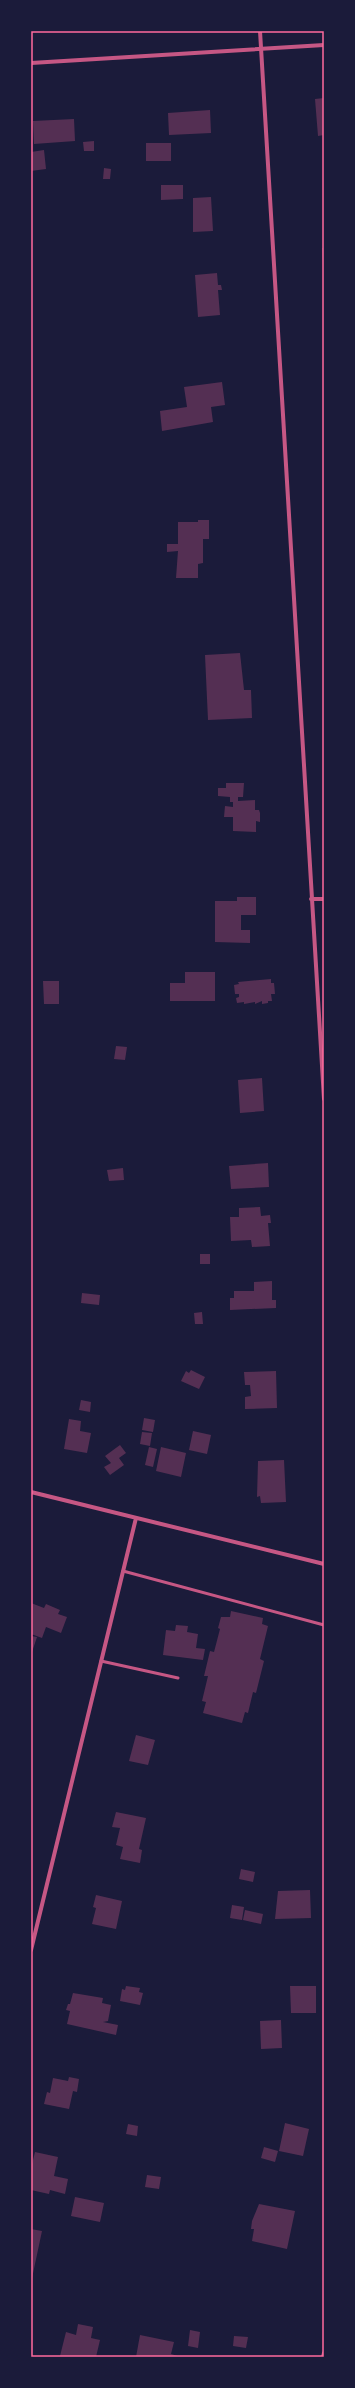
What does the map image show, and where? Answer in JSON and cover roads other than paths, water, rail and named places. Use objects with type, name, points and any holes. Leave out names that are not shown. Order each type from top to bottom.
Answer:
[{"type":"street","points":[[260,31],[324,1099]]},
{"type":"street","points":[[31,63],[324,45]]},
{"type":"street","points":[[311,899],[324,899]]},
{"type":"street","points":[[31,1492],[324,1564]]},
{"type":"street","points":[[31,1950],[136,1518]]},
{"type":"street","points":[[323,2357],[324,2353]]},
{"type":"lane","points":[[123,1571],[324,1625]]},
{"type":"lane","points":[[101,1661],[178,1678]]}]
